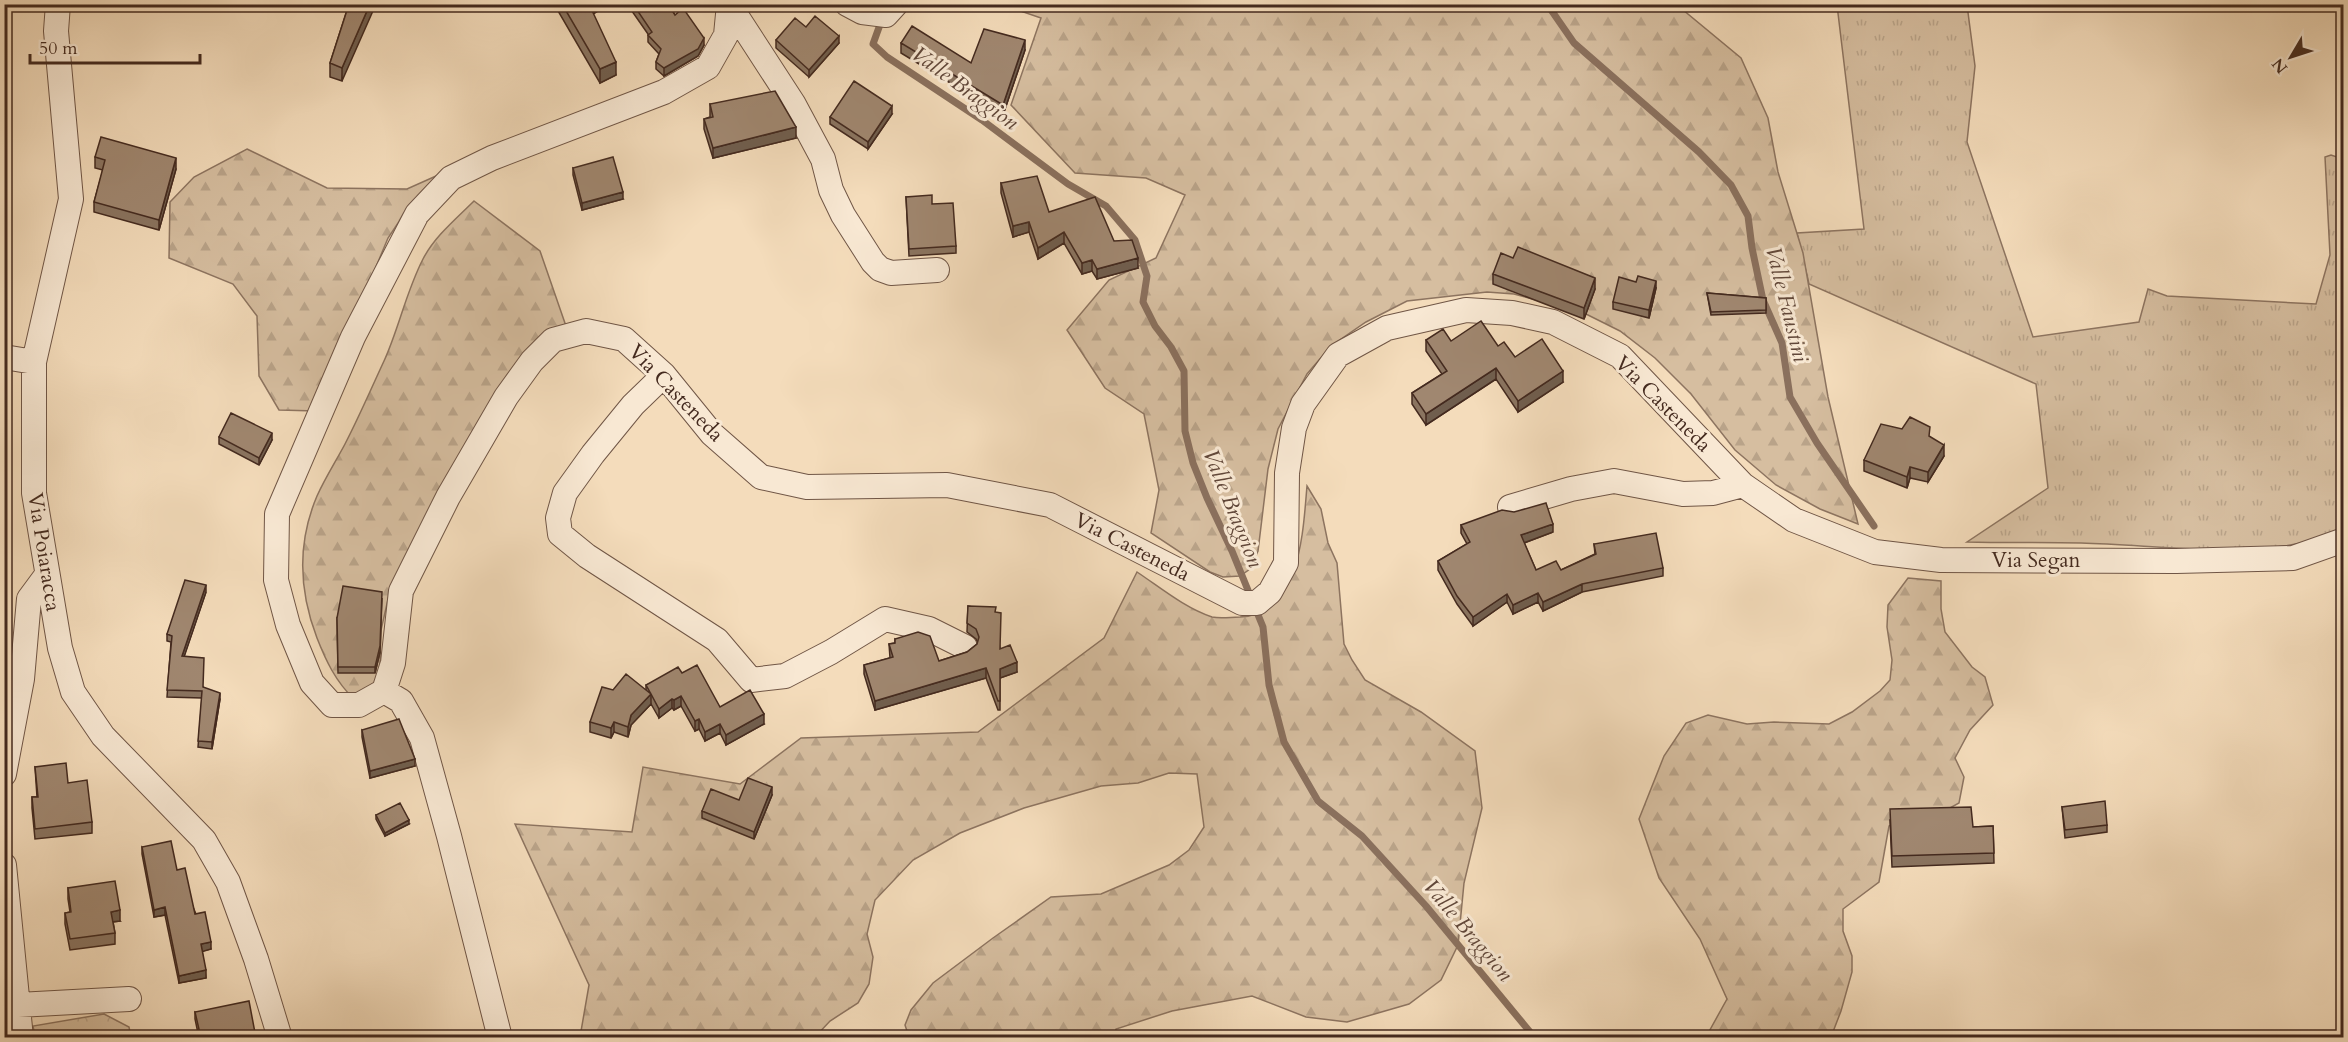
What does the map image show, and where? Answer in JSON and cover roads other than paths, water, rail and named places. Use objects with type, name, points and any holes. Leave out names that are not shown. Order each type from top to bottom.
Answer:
[{"type":"street","name":"Via Poiaracca","points":[[58,4],[56,31],[71,199],[33,362],[34,492],[46,576],[60,648],[73,692],[103,736],[204,840],[228,882],[256,960],[280,1038]]},
{"type":"street","points":[[847,4],[862,12],[886,15],[896,4]]},
{"type":"street","points":[[730,5],[793,103],[823,159],[831,190],[843,215],[873,262],[880,269],[891,273],[937,270]]},
{"type":"street","points":[[500,1038],[422,738],[401,701],[384,692],[359,705],[332,705],[312,683],[288,625],[276,580],[277,514],[353,337],[417,214],[451,178],[492,158],[664,92],[708,67],[726,35],[730,5]]},
{"type":"street","name":"Via Casteneda","points":[[384,692],[393,663],[401,591],[454,487],[506,397],[532,361],[553,340],[586,331],[624,339],[664,375],[712,434],[761,477],[807,487],[947,485],[1050,506],[1242,603],[1257,603],[1270,592],[1286,563],[1287,473],[1294,428],[1303,404],[1338,356],[1387,328],[1466,310],[1512,312],[1553,322],[1620,356],[1743,485]]},
{"type":"street","points":[[4,357],[33,362]]},
{"type":"street","points":[[664,375],[633,405],[593,454],[566,493],[558,518],[560,534],[587,556],[717,640],[750,680],[785,676],[831,652],[885,619],[929,629],[965,646]]},
{"type":"street","points":[[1510,507],[1571,489],[1614,482],[1683,494],[1713,493],[1743,485]]},
{"type":"street","name":"Via Segan","points":[[1743,485],[1794,520],[1875,552],[1941,560],[2176,561],[2293,558],[2343,540]]},
{"type":"street","points":[[4,774],[22,679],[29,599],[46,576]]},
{"type":"street","points":[[4,865],[21,1038]]},
{"type":"street","points":[[18,1005],[129,999]]},
{"type":"waterway","name":"Valle Faustini","points":[[1547,4],[1574,43],[1699,152],[1731,185],[1748,216],[1763,300],[1782,343],[1790,397],[1817,443],[1874,526]]},
{"type":"waterway","name":"Valle Braggion","points":[[882,19],[873,44],[887,57],[982,120],[1068,184],[1106,206],[1135,240],[1147,276],[1143,302],[1155,326],[1171,347],[1184,371],[1185,431],[1193,463],[1263,627],[1269,685],[1284,742],[1318,801],[1362,836],[1426,906],[1535,1038]]}]
